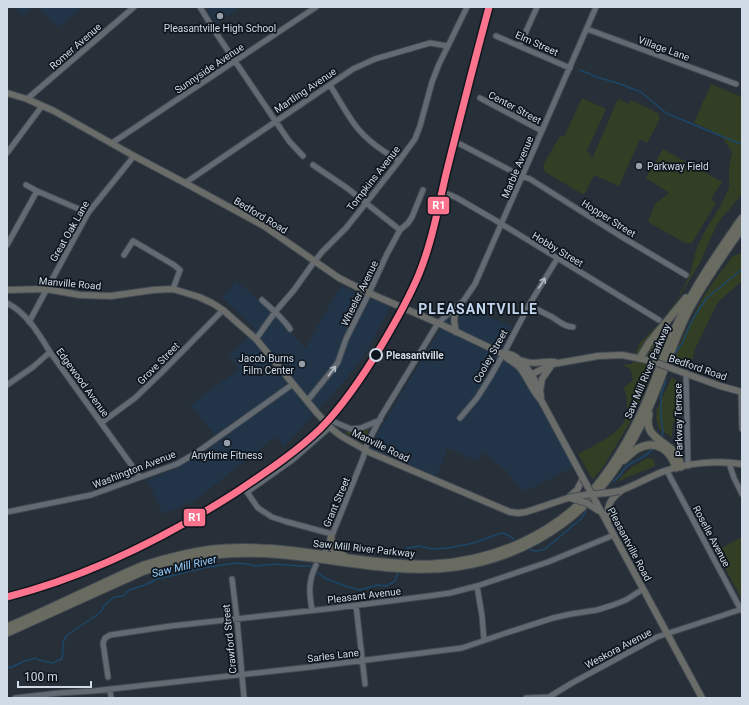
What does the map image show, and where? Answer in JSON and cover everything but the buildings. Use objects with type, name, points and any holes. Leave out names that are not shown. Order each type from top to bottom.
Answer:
[{"type":"highway","name":"Saw Mill River Parkway","points":[[7,633],[128,578],[178,561],[213,555],[250,553],[393,566],[451,563],[476,558],[502,550],[522,542],[546,529],[582,500],[612,466],[634,427],[650,391],[674,329],[686,305],[699,282],[742,218]]},
{"type":"highway","name":"Saw Mill River Parkway","points":[[406,566],[431,569],[464,566],[495,558],[524,547],[547,534],[576,513],[599,491],[631,444],[651,404],[687,314],[704,283],[742,228]]},
{"type":"highway","points":[[640,358],[648,343],[699,282]]},
{"type":"highway","points":[[651,404],[648,420],[649,431],[674,452],[682,467]]},
{"type":"highway","points":[[612,474],[632,452],[646,446],[657,446],[664,450],[682,467]]},
{"type":"highway","points":[[332,536],[331,543],[333,549],[347,558]]},
{"type":"highway","name":"Saw Mill River Parkway","points":[[7,627],[142,566],[177,556],[212,549],[248,547],[278,549],[320,560],[347,558],[393,566]]},
{"type":"main road","name":"Bedford Road","points":[[7,93],[27,99],[54,111],[264,226],[336,277],[503,354],[507,354],[529,364],[550,361],[555,363]]},
{"type":"main road","name":"Manville Road","points":[[7,290],[46,289],[80,295],[111,296],[153,290],[173,290],[199,297],[223,310],[256,339],[317,413],[341,436],[365,450],[510,512],[526,512],[579,495],[621,491],[667,470],[709,463],[742,464]]},
{"type":"main road","points":[[456,332],[454,318],[457,307]]},
{"type":"main road","name":"Bedford Road","points":[[503,354],[529,376],[555,363],[594,356],[622,355],[652,361],[720,386],[741,392]]},
{"type":"main road","points":[[518,359],[524,364],[529,376]]},
{"type":"main road","points":[[540,391],[541,381],[555,363]]},
{"type":"main road","name":"Pleasantville Road","points":[[529,376],[540,391],[541,400]]},
{"type":"main road","name":"Pleasantville Road","points":[[529,376],[534,392],[541,400],[592,494],[605,511],[614,535],[702,698]]},
{"type":"main road","points":[[568,498],[577,490],[583,478]]},
{"type":"main road","points":[[568,498],[589,504],[605,511],[612,499],[621,491]]},
{"type":"street","name":"Romer Avenue","points":[[27,99],[134,7]]},
{"type":"street","points":[[200,7],[276,121],[303,156]]},
{"type":"street","name":"Sunnyside Avenue","points":[[112,143],[316,7]]},
{"type":"street","name":"Tompkins Avenue","points":[[256,339],[314,262],[346,228],[399,161],[415,138],[437,70],[467,7]]},
{"type":"street","points":[[520,46],[537,7]]},
{"type":"street","name":"Marble Avenue","points":[[380,420],[438,323],[457,307],[475,284],[596,7]]},
{"type":"street","name":"Village Lane","points":[[587,29],[736,84]]},
{"type":"street","name":"Elm Street","points":[[496,36],[570,68]]},
{"type":"street","name":"Martling Avenue","points":[[185,183],[353,69],[375,58],[430,43],[448,46]]},
{"type":"street","points":[[330,85],[355,126],[379,148],[399,161]]},
{"type":"street","name":"Center Street","points":[[480,98],[542,131]]},
{"type":"street","points":[[7,153],[42,106]]},
{"type":"street","name":"Hopper Street","points":[[460,144],[523,176],[558,196],[622,237],[686,275]]},
{"type":"street","name":"Great Oak Lane","points":[[29,322],[88,213],[134,156]]},
{"type":"street","points":[[314,165],[336,180],[400,230]]},
{"type":"street","points":[[26,185],[36,191],[88,213]]},
{"type":"street","name":"Wheeler Avenue","points":[[307,401],[338,362],[346,339],[387,254],[400,230],[412,217],[423,190]]},
{"type":"street","points":[[7,245],[36,191]]},
{"type":"street","name":"Hobby Street","points":[[448,194],[502,224],[659,320]]},
{"type":"street","points":[[124,255],[132,241],[174,265],[180,270],[173,290]]},
{"type":"street","name":"Cooley Street","points":[[460,418],[477,398],[489,379],[529,305],[557,259]]},
{"type":"street","points":[[262,300],[290,329]]},
{"type":"street","name":"Edgewood Avenue","points":[[7,303],[26,317],[140,477]]},
{"type":"street","points":[[529,305],[568,327],[573,327]]},
{"type":"street","name":"Grove Street","points":[[101,423],[135,398],[223,310]]},
{"type":"street","points":[[7,385],[33,367],[50,352]]},
{"type":"street","name":"Parkway Terrace","points":[[682,467],[686,374]]},
{"type":"street","name":"Washington Avenue","points":[[7,512],[91,495],[177,464],[196,453],[293,384]]},
{"type":"street","points":[[741,392],[742,429]]},
{"type":"street","points":[[332,536],[272,516],[258,508],[248,492],[291,461],[327,424],[332,421],[351,429],[361,428],[380,420]]},
{"type":"street","name":"Grant Street","points":[[312,610],[309,593],[312,576],[332,536],[364,458],[367,444],[380,420]]},
{"type":"street","points":[[729,463],[742,494]]},
{"type":"street","name":"Roselle Avenue","points":[[667,470],[742,609]]},
{"type":"street","name":"Pleasant Avenue","points":[[108,677],[103,643],[107,636],[110,635],[171,626],[450,593],[477,586],[548,562],[614,535]]},
{"type":"street","name":"Crawford Street","points":[[232,578],[244,698]]},
{"type":"street","points":[[477,586],[484,640]]},
{"type":"street","name":"Sarles Lane","points":[[15,698],[93,691],[362,661],[462,648],[553,618],[591,611],[613,605],[626,600],[643,589]]},
{"type":"street","points":[[356,605],[365,684]]},
{"type":"street","name":"Weskora Avenue","points":[[550,698],[572,683],[657,637],[742,609]]},
{"type":"street","points":[[110,689],[111,698]]},
{"type":"street","points":[[526,698],[550,698]]},
{"type":"shaded area","points":[[14,7],[34,7],[22,15]]},
{"type":"shaded area","points":[[38,7],[83,7],[58,27]]},
{"type":"shaded area","name":"Pleasantville High School","points":[[205,7],[241,7],[216,24]]},
{"type":"shaded area","points":[[236,281],[276,315],[305,348],[341,286],[390,307],[371,344],[357,365],[343,383],[284,447],[276,436],[196,500],[163,514],[147,480],[175,469],[218,439],[190,405],[239,369],[228,356],[256,329],[222,298]]},
{"type":"shaded area","points":[[465,306],[512,327],[498,356],[521,374],[573,467],[524,492],[508,472],[482,451],[478,461],[447,448],[437,476],[370,447],[446,320]]},
{"type":"green space","points":[[711,84],[742,97],[742,194],[717,224],[700,263],[667,317],[668,328],[657,351],[641,400],[629,424],[605,464],[593,479],[578,454],[615,432],[626,419],[627,406],[624,387],[633,380],[631,370],[623,365],[632,364],[639,344],[663,319],[676,301],[689,277],[697,247],[729,188],[729,169],[732,152],[723,138],[694,123]]},
{"type":"green space","points":[[582,98],[606,109],[587,151],[592,159],[618,99],[629,104],[631,100],[658,113],[660,119],[647,143],[640,139],[619,186],[594,175],[584,195],[545,172],[543,165],[560,136],[564,137]]},
{"type":"green space","points":[[663,149],[722,182],[711,199],[716,203],[692,243],[685,243],[648,222],[655,204],[669,193],[646,178]]},
{"type":"green space","points":[[742,253],[742,281],[718,302],[695,349],[690,368],[672,360],[704,296],[733,256]]},
{"type":"green space","points":[[672,377],[676,380],[678,412],[673,423],[672,437],[659,429],[656,418],[657,409]]},
{"type":"green space","points":[[369,428],[369,431],[363,439],[353,437],[344,431],[359,432]]},
{"type":"green space","points":[[647,458],[653,459],[655,466],[616,482],[631,468]]},
{"type":"green space","points":[[742,537],[742,600],[716,551]]},
{"type":"waterway","points":[[580,70],[641,92],[666,113],[738,143],[742,143]]},
{"type":"waterway","name":"Saw Mill River","points":[[674,355],[683,342],[691,322],[706,299],[742,269]]},
{"type":"waterway","name":"Saw Mill River","points":[[661,437],[663,432],[661,395],[666,380]]},
{"type":"waterway","name":"Saw Mill River","points":[[614,481],[626,467],[644,457],[652,449]]},
{"type":"waterway","name":"Saw Mill River","points":[[529,549],[533,551],[545,549],[582,518],[586,511]]},
{"type":"waterway","name":"Saw Mill River","points":[[400,558],[402,551],[419,546],[432,549],[448,548],[474,543],[504,533],[514,539]]},
{"type":"waterway","name":"Saw Mill River","points":[[7,665],[10,668],[22,662],[36,658],[52,663],[62,659],[63,643],[66,636],[101,612],[104,606],[114,597],[123,596],[129,590],[157,579],[203,568],[237,563],[255,566],[276,564],[311,566]]},
{"type":"waterway","name":"Saw Mill River","points":[[317,572],[327,579],[360,590],[377,585],[386,586],[395,581],[398,573]]},
{"type":"transit line","name":"R1","points":[[7,597],[68,578],[97,566],[127,553],[183,524],[238,491],[280,462],[320,429],[338,409],[362,377],[388,335],[411,292],[424,262],[489,7]]},
{"type":"place","name":"Pleasantville High School","points":[[220,16]]},
{"type":"place","name":"Parkway Field","points":[[639,166]]},
{"type":"place","name":"Pleasantville","points":[[376,355]]},
{"type":"place","name":"Jacob Burns Film Center","points":[[302,364]]},
{"type":"place","name":"Anytime Fitness","points":[[227,443]]},
{"type":"district","name":"PLEASANTVILLE","points":[[478,309]]}]
